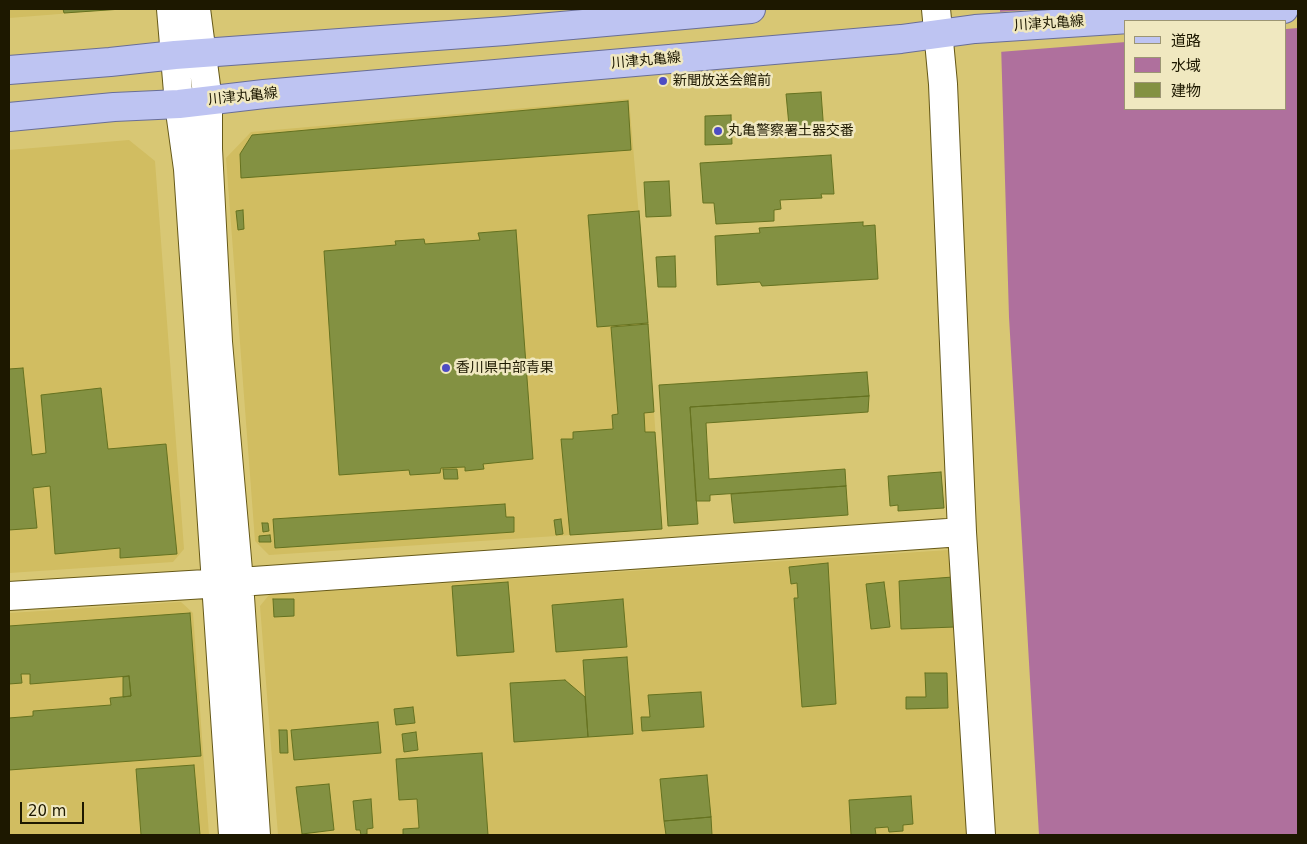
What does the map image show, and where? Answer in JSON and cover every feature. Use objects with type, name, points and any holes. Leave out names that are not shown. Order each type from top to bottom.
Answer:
[{"type":"main road","points":[[9,70],[175,55],[496,32],[751,9]]},
{"type":"main road","name":"川津丸亀線","points":[[9,117],[114,107],[179,104],[901,40],[937,21],[975,29],[1284,9]]},
{"type":"street","points":[[171,9],[228,582],[256,835]]},
{"type":"street","points":[[196,9],[208,101],[208,149],[228,582],[233,835]]},
{"type":"street","points":[[937,21],[943,84],[962,532],[981,835]]},
{"type":"street","points":[[9,596],[962,532]]},
{"type":"shaded area","points":[[9,9],[122,9],[9,18]]},
{"type":"shaded area","name":"香川県中部青果","points":[[629,99],[648,323],[662,529],[269,555],[255,541],[226,158],[251,132]]},
{"type":"shaded area","points":[[129,140],[155,161],[184,549],[173,562],[9,573],[9,150]]},
{"type":"shaded area","points":[[948,550],[956,555],[974,835],[278,835],[260,606],[269,595]]},
{"type":"shaded area","points":[[181,602],[193,613],[209,835],[9,835],[9,613]]},
{"type":"water","points":[[1000,9],[1298,9],[1298,835],[1039,835],[1009,317]]},
{"type":"pier","points":[[1040,9],[1298,9],[1298,28],[1287,29],[1287,20],[1124,20],[1124,42],[999,52],[998,12]]},
{"type":"building","points":[[63,9],[122,9],[64,13]]},
{"type":"building","points":[[821,92],[824,133],[790,136],[786,94]]},
{"type":"building","points":[[628,101],[631,150],[241,178],[240,154],[252,135]]},
{"type":"building","points":[[731,115],[732,144],[705,145],[705,116]]},
{"type":"building","points":[[831,155],[834,194],[821,194],[822,198],[780,200],[781,209],[774,210],[774,221],[716,224],[714,203],[703,203],[700,163]]},
{"type":"building","points":[[669,181],[671,216],[646,217],[644,182]]},
{"type":"building","points":[[243,210],[244,229],[238,230],[236,211]]},
{"type":"building","points":[[639,211],[648,323],[597,327],[588,215]]},
{"type":"building","points":[[863,222],[863,226],[875,225],[878,279],[762,286],[760,282],[717,285],[715,236],[760,233],[759,228]]},
{"type":"building","points":[[516,230],[533,459],[483,464],[484,469],[465,471],[465,467],[441,468],[440,473],[410,475],[409,470],[339,475],[324,251],[396,245],[395,241],[424,239],[425,244],[480,240],[478,233]]},
{"type":"building","points":[[675,256],[676,287],[658,287],[656,257]]},
{"type":"building","points":[[648,324],[654,412],[644,413],[645,432],[655,432],[662,529],[570,535],[561,439],[573,439],[573,432],[613,429],[612,415],[618,414],[611,327]]},
{"type":"building","points":[[23,368],[32,455],[46,453],[41,395],[101,388],[108,449],[166,444],[177,554],[120,558],[120,548],[55,554],[50,486],[33,488],[37,528],[9,530],[9,369]]},
{"type":"building","points":[[867,372],[869,396],[690,407],[698,524],[668,526],[659,385]]},
{"type":"building","points":[[869,396],[868,412],[706,423],[709,479],[845,469],[846,486],[710,495],[710,501],[696,501],[690,407]]},
{"type":"building","points":[[443,469],[457,469],[458,479],[444,479]]},
{"type":"building","points":[[941,472],[944,508],[898,511],[898,505],[890,506],[888,476]]},
{"type":"building","points":[[846,486],[848,515],[734,523],[731,494]]},
{"type":"building","points":[[505,504],[506,517],[514,517],[514,532],[275,548],[273,519]]},
{"type":"building","points":[[561,519],[563,534],[556,535],[554,520]]},
{"type":"building","points":[[262,523],[268,523],[269,531],[263,532]]},
{"type":"building","points":[[270,535],[271,542],[259,542],[259,536]]},
{"type":"building","points":[[828,563],[836,704],[802,707],[794,598],[798,598],[797,583],[791,584],[789,567]]},
{"type":"building","points":[[953,577],[955,627],[901,629],[899,581]]},
{"type":"building","points":[[508,582],[514,652],[457,656],[452,586]]},
{"type":"building","points":[[884,582],[890,627],[871,629],[866,584]]},
{"type":"building","points":[[273,599],[294,599],[294,616],[274,617]]},
{"type":"building","points":[[623,599],[627,647],[556,652],[552,605]]},
{"type":"building","points":[[190,613],[201,756],[9,770],[9,718],[33,716],[33,711],[111,705],[110,698],[131,696],[129,676],[30,684],[30,674],[21,674],[22,683],[9,684],[9,626]]},
{"type":"building","points":[[627,657],[633,734],[588,737],[583,660]]},
{"type":"building","points":[[925,673],[947,673],[948,708],[906,709],[906,697],[926,697]]},
{"type":"building","points":[[129,676],[131,696],[123,697],[123,677]]},
{"type":"building","points":[[565,680],[585,697],[588,737],[514,742],[510,683]]},
{"type":"building","points":[[701,692],[704,727],[642,731],[641,717],[650,717],[648,695]]},
{"type":"building","points":[[413,707],[415,723],[396,725],[394,709]]},
{"type":"building","points":[[378,722],[381,753],[294,760],[291,730]]},
{"type":"building","points":[[279,730],[287,730],[288,753],[280,753]]},
{"type":"building","points":[[416,732],[418,750],[404,752],[402,734]]},
{"type":"building","points":[[482,753],[488,835],[403,835],[403,829],[419,828],[417,799],[399,800],[396,759]]},
{"type":"building","points":[[194,765],[200,835],[141,835],[136,769]]},
{"type":"building","points":[[707,775],[711,817],[664,821],[660,779]]},
{"type":"building","points":[[329,784],[334,830],[302,834],[296,787]]},
{"type":"building","points":[[911,796],[913,824],[903,825],[903,831],[889,832],[888,827],[875,828],[876,835],[851,835],[849,800]]},
{"type":"building","points":[[371,799],[373,828],[367,829],[367,834],[361,835],[360,830],[356,830],[353,801]]},
{"type":"building","points":[[711,817],[712,835],[666,835],[664,821]]},
{"type":"place","name":"新聞放送会館前","points":[[663,81]]},
{"type":"place","name":"丸亀警察署土器交番","points":[[718,131]]},
{"type":"place","name":"香川県中部青果","points":[[446,368]]}]
